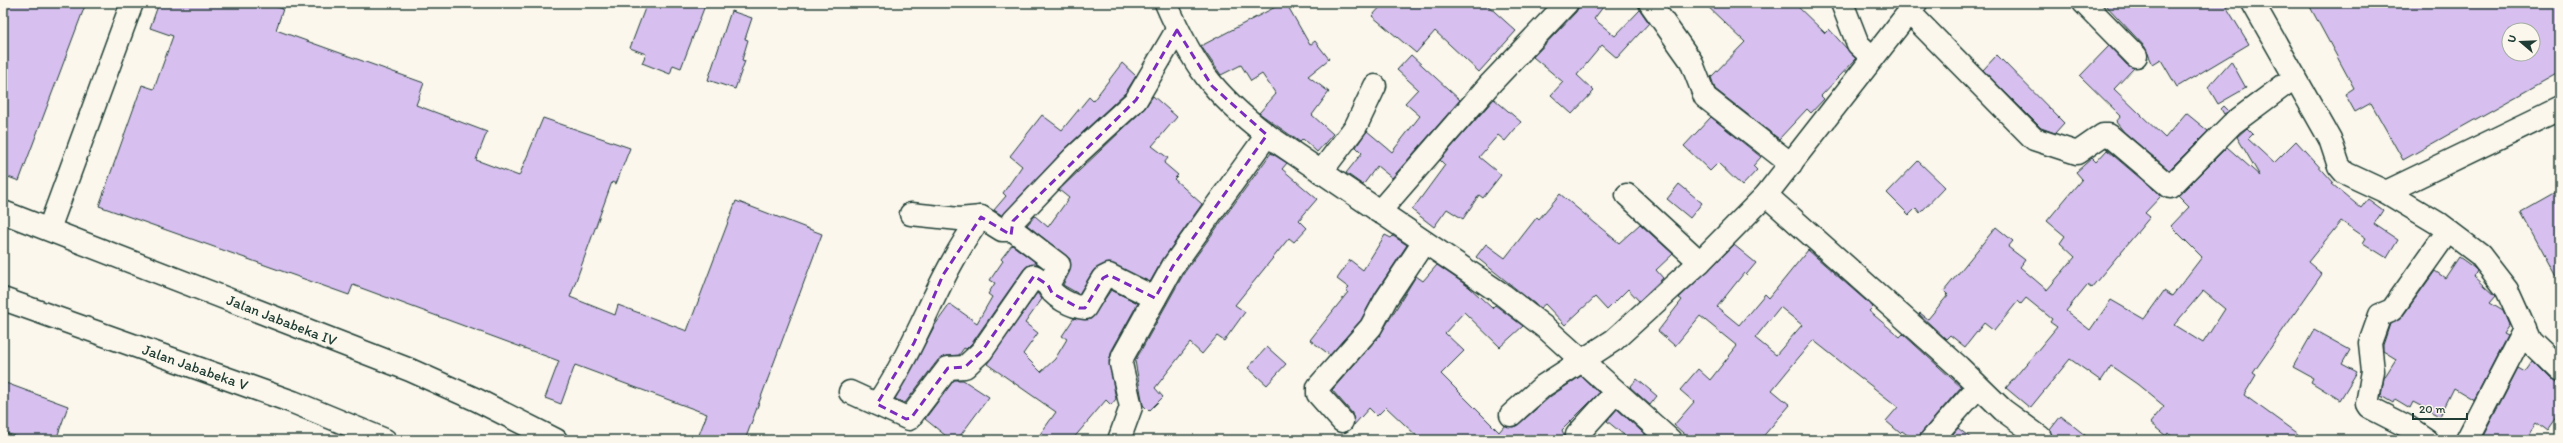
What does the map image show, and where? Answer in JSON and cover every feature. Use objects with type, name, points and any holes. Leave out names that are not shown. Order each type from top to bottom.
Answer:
[{"type":"street","points":[[49,229],[132,3]]},
{"type":"street","points":[[1166,3],[1177,30],[1212,86],[1237,111],[1267,135],[1503,295],[1548,330],[1670,440]]},
{"type":"street","points":[[1379,212],[1491,83],[1567,3]]},
{"type":"street","points":[[1650,3],[1691,61],[1705,97],[1791,164]]},
{"type":"street","points":[[1842,3],[1858,44],[1873,58]]},
{"type":"street","points":[[2084,3],[2136,56]]},
{"type":"street","points":[[2253,3],[2330,139],[2339,166],[2354,178],[2386,192],[2448,231],[2480,255],[2496,273],[2508,290],[2530,341],[2560,370]]},
{"type":"street","points":[[1511,415],[1543,386],[1580,360],[1614,340],[1700,262],[1766,195],[1912,8],[1973,80],[2034,139],[2077,153],[2102,135],[2109,135],[2170,187],[2232,124],[2295,77]]},
{"type":"street","points":[[1014,230],[1014,221],[1037,195],[1136,100],[1177,30]]},
{"type":"street","points":[[1321,172],[1356,126],[1375,86]]},
{"type":"street","points":[[2386,192],[2560,108]]},
{"type":"street","points":[[1119,440],[1131,407],[1121,360],[1173,266],[1267,135]]},
{"type":"street","points":[[1627,195],[1700,262]]},
{"type":"street","points":[[1766,195],[1959,367],[1978,387],[2040,437]]},
{"type":"street","name":"Jalan Jababeka IV","points":[[3,212],[410,370],[477,400],[556,440]]},
{"type":"street","points":[[911,214],[959,219],[981,217],[1002,230],[1014,230],[1059,265],[1048,285]]},
{"type":"street","points":[[877,404],[898,374],[914,343],[943,275],[981,217]]},
{"type":"street","points":[[2427,440],[2408,427],[2369,407],[2367,404],[2373,371],[2370,343],[2380,315],[2392,310],[2448,231]]},
{"type":"street","points":[[1342,421],[1318,394],[1318,386],[1371,327],[1386,299],[1424,242]]},
{"type":"street","points":[[850,392],[906,419],[911,418],[948,368],[965,367],[982,351],[1034,276],[1048,285],[1052,293],[1079,308],[1086,308],[1103,278],[1109,275],[1155,298]]},
{"type":"street","name":"Jalan Jababeka V","points":[[3,299],[293,402],[385,440]]},
{"type":"street","points":[[2467,440],[2525,328]]},
{"type":"street","points":[[1930,440],[1978,387]]},
{"type":"street","points":[[1579,440],[1577,435],[1616,392]]},
{"type":"highlighted area","points":[[1177,30],[1212,86],[1267,135],[1173,266],[1155,298],[1109,275],[1103,278],[1085,308],[1079,308],[1052,293],[1048,285],[1034,276],[982,351],[965,367],[948,368],[911,418],[906,419],[877,404],[914,343],[943,275],[981,217],[1011,235],[1013,221],[1136,100]]},
{"type":"building","points":[[3,3],[86,3],[19,181],[3,175]]},
{"type":"building","points":[[159,3],[265,3],[283,9],[276,30],[424,83],[416,105],[487,132],[476,160],[519,176],[543,118],[630,148],[616,184],[612,182],[570,297],[615,315],[618,305],[687,331],[736,201],[822,234],[745,440],[697,440],[707,414],[575,365],[561,404],[545,398],[559,361],[353,285],[349,295],[99,206],[142,85],[154,89],[173,36],[150,28]]},
{"type":"building","points":[[647,3],[706,3],[681,68],[673,65],[670,74],[642,63],[646,54],[630,48]]},
{"type":"building","points":[[1283,3],[1286,3],[1310,45],[1315,41],[1329,59],[1308,76],[1329,92],[1312,115],[1333,134],[1317,152],[1303,139],[1300,142],[1259,113],[1276,94],[1262,74],[1251,81],[1241,65],[1221,75],[1201,46]]},
{"type":"building","points":[[1384,3],[1485,3],[1516,31],[1479,72],[1435,31],[1416,53],[1372,16]]},
{"type":"building","points":[[1581,3],[1606,3],[1594,19],[1615,36],[1640,10],[1649,23],[1617,58],[1602,45],[1577,75],[1594,91],[1572,114],[1551,95],[1563,82],[1533,57],[1576,12]]},
{"type":"building","points":[[1704,3],[1794,3],[1825,33],[1829,29],[1856,59],[1821,96],[1824,99],[1811,113],[1807,109],[1779,139],[1715,89],[1711,77],[1745,42]]},
{"type":"building","points":[[2104,3],[2224,3],[2249,44],[2177,87],[2161,60],[2153,65],[2145,47]]},
{"type":"building","points":[[2308,3],[2560,3],[2560,72],[2403,160],[2371,103],[2355,112],[2345,94],[2354,88]]},
{"type":"building","points":[[731,11],[752,18],[745,39],[748,40],[742,60],[745,61],[735,89],[708,80]]},
{"type":"building","points":[[2109,46],[2127,65],[2134,68],[2114,89],[2165,138],[2186,113],[2208,131],[2169,170],[2124,132],[2116,122],[2121,116],[2080,76]]},
{"type":"building","points":[[1411,55],[1460,100],[1392,178],[1377,166],[1363,185],[1346,173],[1362,153],[1356,147],[1367,131],[1392,152],[1420,116],[1405,103],[1418,89],[1397,70]]},
{"type":"building","points":[[1997,55],[2064,123],[2055,133],[2041,128],[1983,70]]},
{"type":"building","points":[[2231,61],[2246,88],[2218,104],[2208,87]]},
{"type":"building","points":[[1122,63],[1136,76],[1126,92],[1066,148],[1003,216],[994,210],[1006,196],[1003,193],[1022,166],[1010,156],[1042,115],[1062,130],[1089,97],[1093,101]]},
{"type":"building","points":[[1153,96],[1177,117],[1152,146],[1168,158],[1164,163],[1178,175],[1174,179],[1202,204],[1163,259],[1150,282],[1109,263],[1093,271],[1079,294],[1063,285],[1070,271],[1070,259],[1027,225],[1035,216],[1048,227],[1069,198],[1059,190],[1144,109]]},
{"type":"building","points":[[1494,99],[1521,122],[1505,141],[1498,135],[1479,157],[1501,175],[1483,198],[1479,195],[1463,219],[1447,209],[1434,227],[1412,210],[1445,165],[1440,160]]},
{"type":"building","points":[[2224,106],[2229,111],[2224,114],[2221,109]]},
{"type":"building","points":[[1711,117],[1761,157],[1753,166],[1757,170],[1742,186],[1718,163],[1710,171],[1684,146]]},
{"type":"building","points":[[2247,128],[2253,134],[2248,139],[2274,163],[2296,141],[2334,183],[2332,184],[2361,208],[2368,199],[2383,210],[2374,224],[2398,240],[2387,258],[2363,243],[2366,238],[2341,221],[2308,262],[2322,274],[2253,373],[2256,375],[2244,395],[2306,440],[2176,440],[2168,433],[2166,436],[2150,423],[2164,406],[2137,384],[2111,366],[2101,381],[2070,359],[2030,408],[2006,388],[2057,327],[2050,322],[2052,319],[2026,298],[2021,304],[2018,301],[1994,331],[1984,323],[1965,347],[1950,335],[1946,339],[1919,314],[1920,313],[1928,319],[1948,295],[1944,291],[1996,227],[2013,241],[2008,247],[2025,260],[2020,267],[2047,290],[2075,257],[2060,243],[2065,236],[2047,221],[2082,179],[2076,172],[2092,158],[2096,162],[2107,150],[2161,196],[2145,213],[2150,217],[2091,288],[2087,285],[2066,311],[2090,330],[2111,300],[2144,319],[2164,291],[2172,296],[2202,257],[2171,226],[2189,207],[2178,196],[2227,147],[2260,176],[2237,137]],"holes":[[[2203,291],[2225,309],[2203,343],[2174,325]]]},
{"type":"building","points":[[1271,153],[1287,163],[1282,169],[1317,199],[1299,220],[1307,228],[1294,242],[1289,238],[1235,305],[1245,312],[1224,341],[1217,336],[1202,354],[1190,343],[1155,388],[1163,397],[1149,411],[1143,405],[1135,361],[1184,273]]},
{"type":"building","points":[[1918,161],[1945,187],[1920,213],[1916,208],[1909,215],[1887,193]]},
{"type":"building","points":[[1679,184],[1702,203],[1690,218],[1667,199]]},
{"type":"building","points":[[2560,190],[2560,284],[2521,212]]},
{"type":"building","points":[[1560,194],[1619,243],[1640,224],[1673,254],[1656,270],[1663,278],[1639,301],[1628,289],[1607,310],[1595,297],[1565,325],[1545,304],[1540,308],[1476,257],[1486,244],[1505,258],[1537,217],[1539,219]]},
{"type":"building","points":[[1385,235],[1391,238],[1393,236],[1407,245],[1376,292],[1361,320],[1330,355],[1310,340],[1348,292],[1346,291],[1349,288],[1337,279],[1350,260],[1363,270]]},
{"type":"building","points":[[1012,245],[1038,264],[1029,265],[1024,269],[972,343],[966,349],[964,348],[959,355],[947,356],[938,360],[905,403],[895,399],[935,325],[950,304],[977,323],[992,297],[988,294],[995,283],[990,280],[1003,261],[1001,259]]},
{"type":"building","points":[[1734,245],[1756,263],[1746,275],[1744,273],[1717,307],[1739,325],[1765,294],[1769,298],[1808,250],[1873,307],[1869,311],[1900,337],[1903,334],[1961,387],[1922,432],[1918,440],[1914,440],[1902,431],[1900,433],[1886,421],[1898,407],[1813,340],[1772,390],[1790,405],[1760,440],[1691,440],[1674,425],[1694,402],[1680,390],[1698,369],[1710,380],[1737,346],[1700,316],[1675,346],[1658,331],[1682,300],[1679,298]],"holes":[[[1780,307],[1802,325],[1776,355],[1755,338]]]},
{"type":"building","points":[[2459,257],[2477,271],[2474,276],[2496,296],[2490,303],[2503,311],[2509,325],[2503,334],[2507,336],[2474,400],[2454,388],[2440,416],[2413,402],[2410,408],[2395,399],[2393,403],[2381,396],[2384,378],[2396,359],[2383,351],[2383,345],[2390,324],[2402,317],[2435,271],[2445,278]]},
{"type":"building","points":[[1437,265],[1469,287],[1492,308],[1495,305],[1523,326],[1500,347],[1464,312],[1445,333],[1464,351],[1441,374],[1499,432],[1505,425],[1513,427],[1519,424],[1551,396],[1581,376],[1599,393],[1562,430],[1566,440],[1421,440],[1386,407],[1377,416],[1369,408],[1354,425],[1352,413],[1332,390],[1380,335],[1416,276],[1423,281]]},
{"type":"building","points":[[1111,290],[1138,303],[1112,350],[1109,361],[1116,399],[1111,405],[1106,400],[1072,440],[1036,440],[1056,412],[987,364],[1037,293],[1042,299],[1025,323],[1038,333],[1023,354],[1041,372],[1055,359],[1067,339],[1062,336],[1074,318],[1091,319]]},
{"type":"building","points":[[2314,330],[2350,350],[2342,364],[2357,372],[2340,400],[2311,382],[2313,378],[2293,367]]},
{"type":"building","points":[[1267,347],[1286,364],[1267,385],[1248,368]]},
{"type":"building","points":[[2533,361],[2551,379],[2560,382],[2560,415],[2548,432],[2536,423],[2524,440],[2481,440],[2518,368],[2525,372]]},
{"type":"building","points":[[1637,379],[1657,396],[1650,405],[1630,387]]},
{"type":"building","points":[[954,380],[963,380],[989,397],[957,440],[951,440],[925,419]]},
{"type":"building","points":[[3,382],[68,406],[56,440],[26,440],[3,432]]},
{"type":"building","points":[[1617,409],[1651,440],[1630,440],[1607,421]]},
{"type":"building","points":[[2061,416],[2091,440],[2052,440],[2050,430]]},
{"type":"building","points":[[1958,428],[1973,440],[1948,440]]}]
